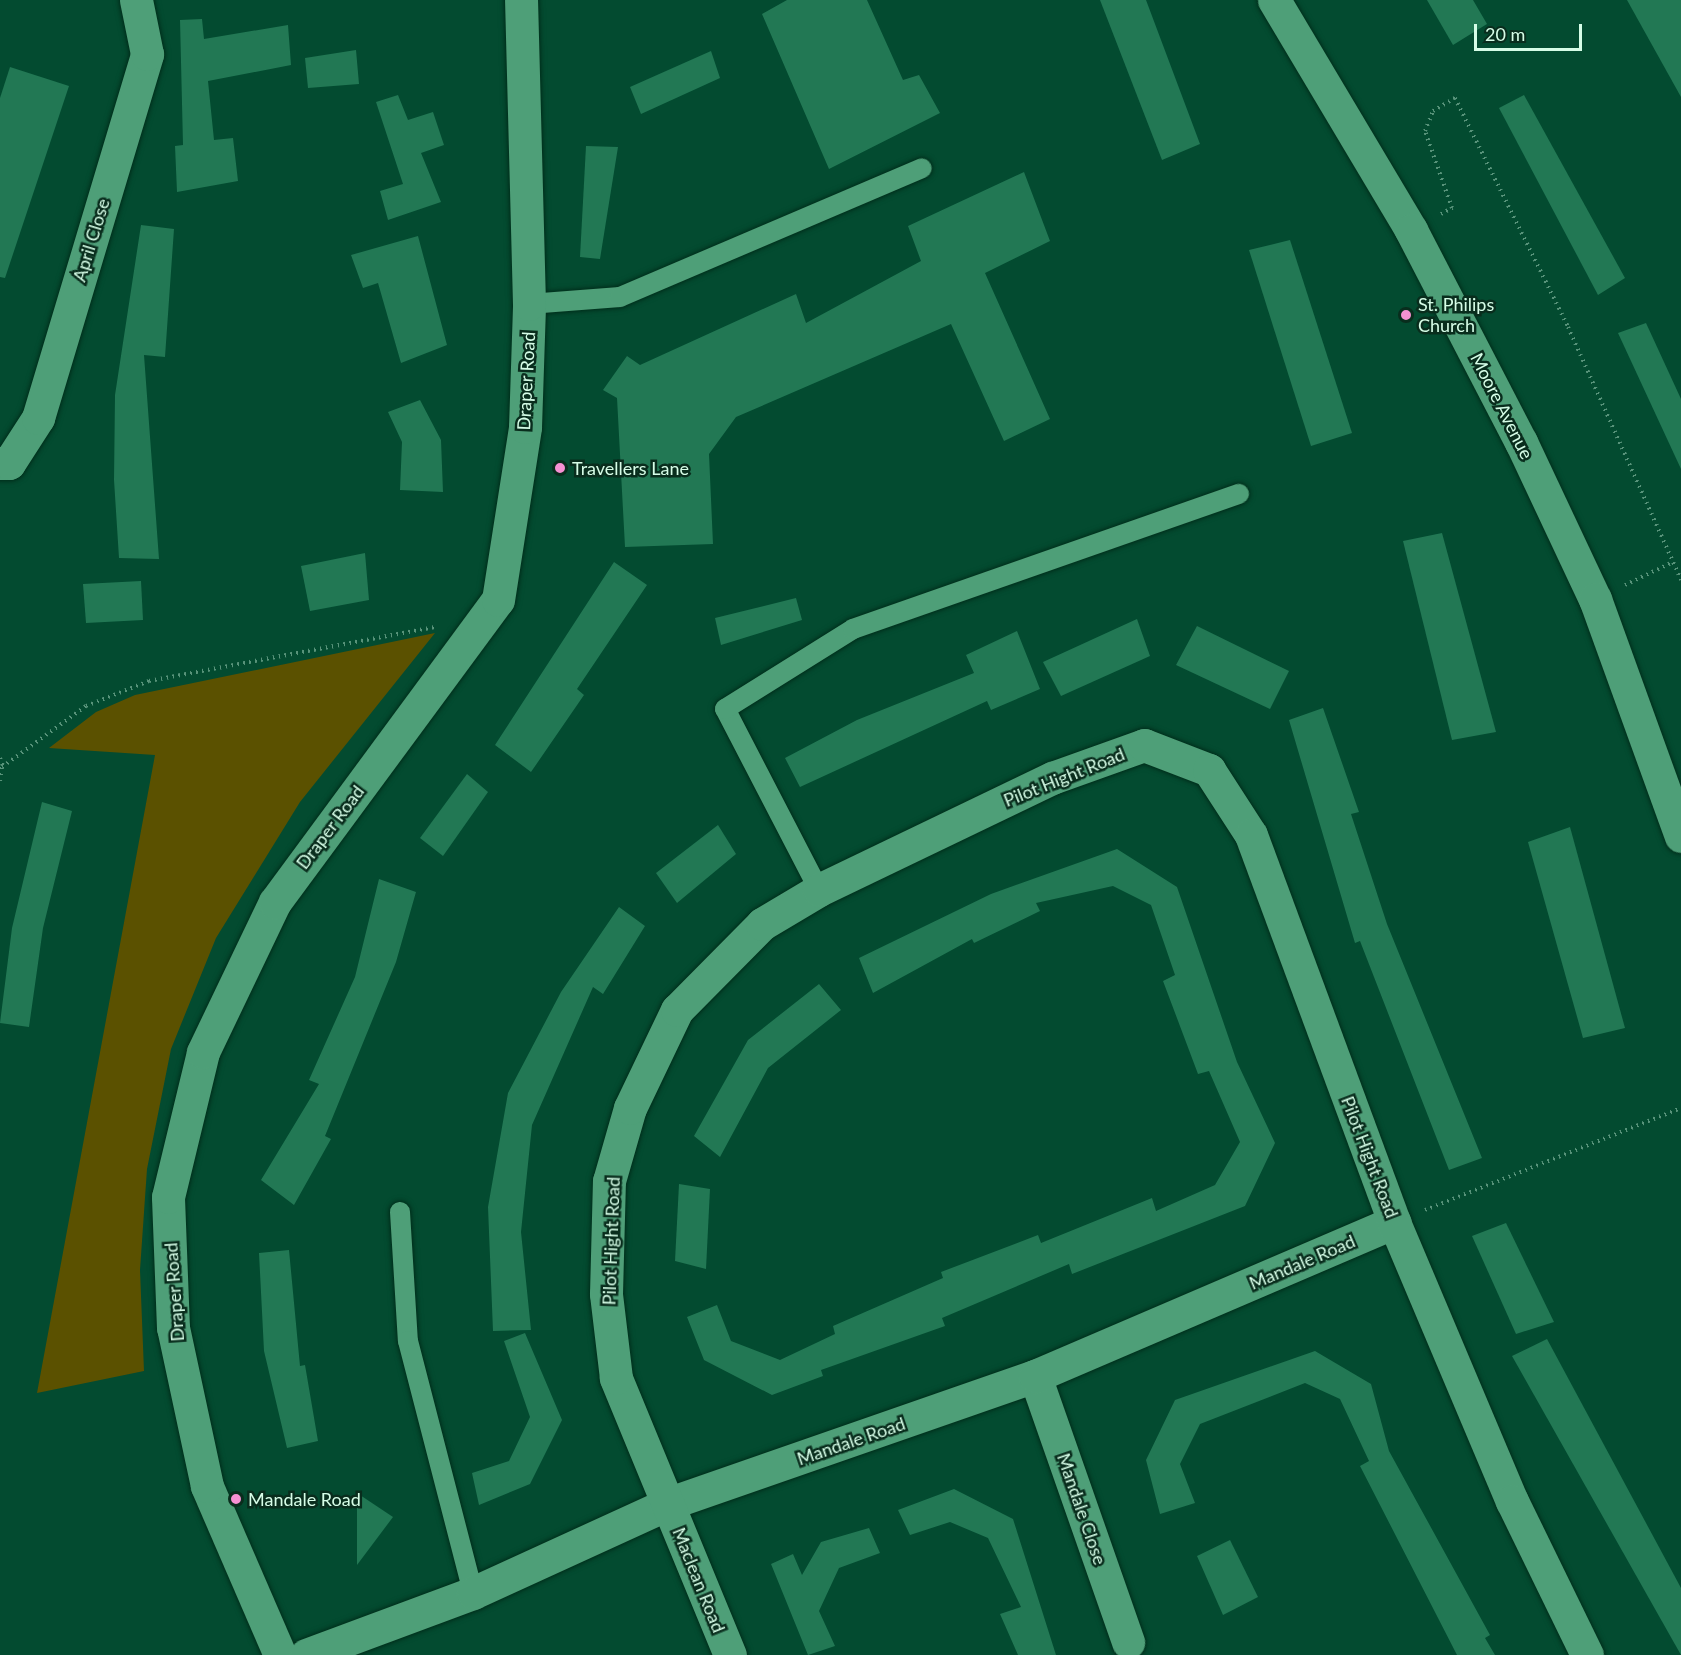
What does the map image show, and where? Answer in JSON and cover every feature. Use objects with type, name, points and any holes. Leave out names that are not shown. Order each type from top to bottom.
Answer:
[{"type":"street","name":"April Close","points":[[0,463],[9,463],[38,418],[147,54],[136,0]]},
{"type":"street","name":"Draper Road","points":[[280,1655],[207,1486],[173,1328],[168,1197],[203,1052],[275,902],[498,600],[525,427],[529,304],[521,0]]},
{"type":"street","name":"Moore Avenue","points":[[1274,0],[1411,230],[1521,442],[1595,599],[1681,836]]},
{"type":"street","name":"Pilot Hight Road","points":[[668,1504],[616,1378],[606,1294],[609,1181],[630,1108],[677,1010],[762,924],[819,890],[1052,778],[1144,745],[1209,770],[1251,835],[1394,1222],[1512,1501],[1587,1655]]},
{"type":"street","name":"Mandale Road","points":[[306,1655],[473,1593],[668,1504],[1035,1376],[1394,1222]]},
{"type":"street","name":"Mandale Close","points":[[1035,1376],[1131,1648]]},
{"type":"street","name":"Maclean Road","points":[[668,1504],[730,1655]]},
{"type":"lane","points":[[529,304],[620,297],[922,168]]},
{"type":"lane","points":[[819,890],[725,709],[853,629],[1239,494]]},
{"type":"lane","points":[[400,1212],[408,1341],[473,1593]]},
{"type":"path","points":[[1452,208],[1425,131],[1433,111],[1455,98],[1568,327],[1681,580]]},
{"type":"path","points":[[1595,599],[1673,562]]},
{"type":"path","points":[[3,766],[86,706],[149,681],[447,625],[471,637]]},
{"type":"path","points":[[0,758],[3,766],[0,781]]},
{"type":"path","points":[[1394,1222],[1681,1108]]},
{"type":"shaded area","points":[[435,633],[300,802],[216,938],[171,1049],[147,1169],[140,1270],[144,1371],[37,1393],[155,755],[49,748],[96,712],[135,695]]},
{"type":"building","points":[[787,0],[867,0],[903,80],[919,75],[940,113],[829,169],[762,14]]},
{"type":"building","points":[[1100,0],[1146,0],[1200,144],[1162,160]]},
{"type":"building","points":[[1427,0],[1473,0],[1487,24],[1453,45]]},
{"type":"building","points":[[1627,0],[1681,0],[1681,97]]},
{"type":"building","points":[[202,19],[204,39],[288,25],[291,65],[208,81],[214,140],[233,138],[238,181],[177,192],[175,146],[183,145],[180,20]]},
{"type":"building","points":[[356,50],[359,84],[308,88],[305,58]]},
{"type":"building","points":[[711,51],[720,78],[641,114],[630,87]]},
{"type":"building","points":[[10,67],[69,86],[5,278],[0,277],[0,98]]},
{"type":"building","points":[[398,95],[408,120],[433,112],[444,145],[421,153],[441,202],[388,220],[380,191],[403,184],[376,102]]},
{"type":"building","points":[[1524,95],[1625,278],[1598,295],[1499,108]]},
{"type":"building","points":[[586,146],[618,147],[600,259],[580,257]]},
{"type":"building","points":[[1024,172],[1050,241],[985,273],[1050,419],[1004,441],[951,324],[736,417],[709,454],[713,544],[625,547],[617,398],[603,390],[627,356],[640,365],[796,294],[806,323],[921,261],[908,226]]},
{"type":"building","points":[[141,225],[174,229],[165,357],[144,355],[159,559],[119,558],[114,480],[115,395]]},
{"type":"building","points":[[418,236],[447,345],[401,363],[378,283],[363,288],[351,255]]},
{"type":"building","points":[[1290,240],[1352,433],[1311,446],[1249,250]]},
{"type":"building","points":[[1646,323],[1681,399],[1681,469],[1618,333]]},
{"type":"building","points":[[420,400],[441,440],[443,492],[400,490],[402,442],[388,412]]},
{"type":"building","points":[[1442,533],[1496,732],[1452,740],[1403,541]]},
{"type":"building","points":[[365,553],[369,600],[310,611],[301,566]]},
{"type":"building","points":[[614,562],[647,585],[577,689],[584,695],[531,772],[495,745]]},
{"type":"building","points":[[141,581],[143,620],[86,623],[83,584]]},
{"type":"building","points":[[796,598],[802,620],[721,645],[715,618]]},
{"type":"building","points":[[1137,619],[1150,656],[1061,696],[1043,662]]},
{"type":"building","points":[[1197,626],[1289,671],[1270,709],[1176,665]]},
{"type":"building","points":[[1017,631],[1040,689],[991,710],[987,701],[800,787],[785,758],[857,720],[974,673],[966,655]]},
{"type":"building","points":[[1323,708],[1359,812],[1351,814],[1387,924],[1482,1158],[1449,1170],[1360,941],[1355,943],[1289,720]]},
{"type":"building","points":[[467,774],[488,792],[443,856],[420,838]]},
{"type":"building","points":[[42,802],[72,811],[43,928],[29,1027],[0,1023],[12,928]]},
{"type":"building","points":[[718,825],[736,854],[677,903],[656,873]]},
{"type":"building","points":[[1570,827],[1625,1028],[1583,1038],[1528,842]]},
{"type":"building","points":[[1117,849],[1177,887],[1237,1062],[1275,1143],[1245,1206],[1072,1274],[1069,1264],[942,1318],[945,1326],[821,1370],[823,1376],[772,1395],[704,1360],[687,1317],[717,1305],[731,1341],[780,1360],[835,1334],[833,1326],[943,1278],[941,1272],[1038,1235],[1041,1243],[1152,1198],[1156,1211],[1215,1185],[1240,1142],[1209,1071],[1198,1074],[1163,981],[1175,975],[1151,905],[1113,886],[1036,903],[1040,911],[974,943],[972,939],[873,993],[859,958],[991,894]]},
{"type":"building","points":[[379,879],[416,892],[396,962],[325,1136],[331,1139],[294,1205],[261,1180],[319,1084],[309,1080],[355,977]]},
{"type":"building","points":[[619,907],[645,926],[603,994],[593,987],[532,1125],[521,1232],[531,1330],[493,1331],[488,1207],[508,1093],[561,992]]},
{"type":"building","points":[[819,984],[841,1010],[768,1068],[720,1157],[694,1136],[748,1040]]},
{"type":"building","points":[[679,1184],[710,1189],[706,1269],[675,1261]]},
{"type":"building","points":[[1506,1223],[1554,1322],[1516,1334],[1472,1236]]},
{"type":"building","points":[[289,1250],[300,1366],[305,1365],[318,1441],[287,1448],[264,1351],[259,1253]]},
{"type":"building","points":[[525,1333],[562,1420],[530,1484],[479,1505],[472,1473],[509,1461],[530,1417],[504,1341]]},
{"type":"building","points":[[1547,1339],[1681,1588],[1681,1655],[1512,1356]]},
{"type":"building","points":[[1315,1351],[1371,1384],[1389,1451],[1490,1635],[1485,1638],[1495,1655],[1457,1655],[1360,1466],[1369,1461],[1340,1399],[1305,1383],[1200,1424],[1180,1464],[1195,1503],[1160,1514],[1146,1460],[1175,1400]]},
{"type":"building","points":[[954,1489],[1013,1519],[1056,1655],[1018,1655],[1000,1614],[1021,1607],[988,1538],[950,1522],[910,1535],[898,1510]]},
{"type":"building","points":[[357,1493],[393,1517],[357,1565]]},
{"type":"building","points":[[869,1528],[880,1553],[839,1568],[819,1611],[835,1646],[808,1655],[771,1564],[793,1554],[802,1575],[821,1542]]},
{"type":"building","points":[[1230,1540],[1258,1597],[1223,1615],[1197,1556]]},
{"type":"place","name":"St. Philips Church","points":[[1406,315]]},
{"type":"place","name":"Travellers Lane","points":[[560,468]]},
{"type":"place","name":"Mandale Road","points":[[236,1499]]}]
